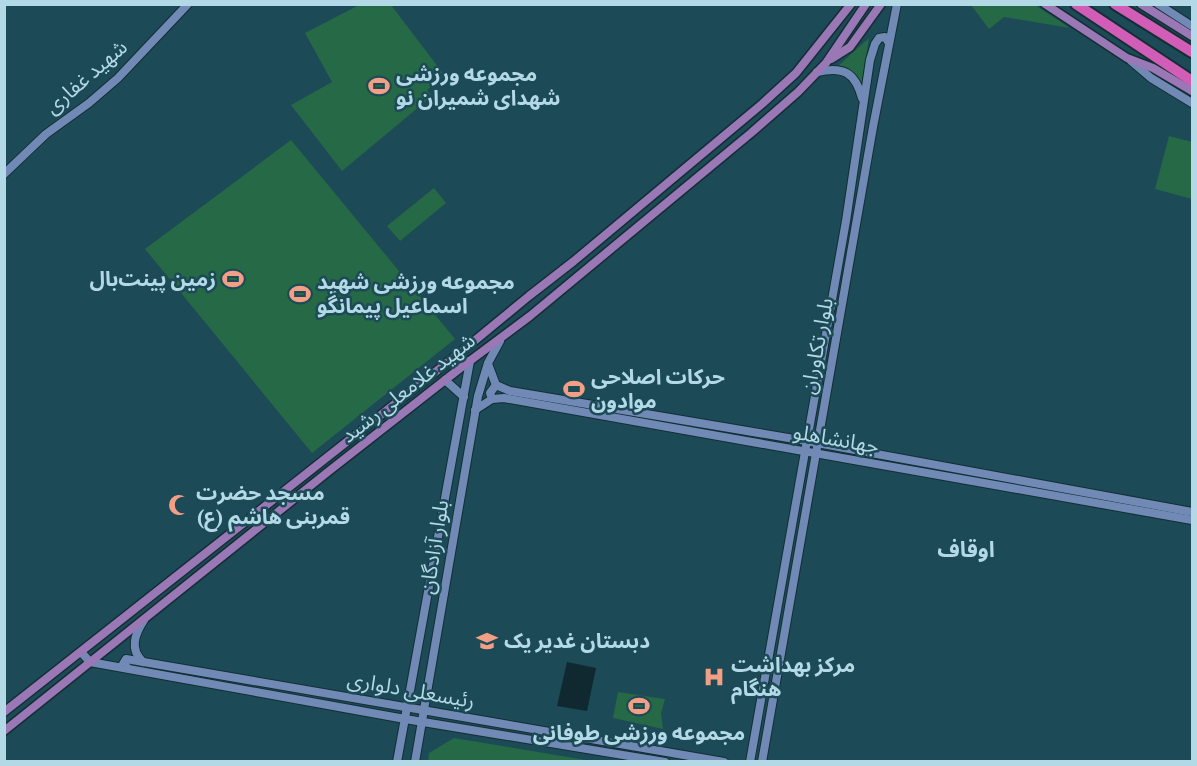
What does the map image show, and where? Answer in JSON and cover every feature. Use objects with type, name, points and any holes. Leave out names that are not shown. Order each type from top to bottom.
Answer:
[{"type":"highway","points":[[1076,4],[1192,81]]},
{"type":"highway","points":[[1115,4],[1192,52]]},
{"type":"main road","name":"شهید غفاری","points":[[4,174],[46,134],[89,103],[118,78],[188,4]]},
{"type":"main road","name":"شهید غلامعلی رشید","points":[[6,710],[467,347],[762,104],[796,73],[851,4]]},
{"type":"main road","name":"شهید غلامعلی رشید","points":[[4,731],[445,380],[500,341],[611,251],[678,191],[751,133],[818,72],[866,4]]},
{"type":"main road","points":[[826,63],[850,47],[881,4]]},
{"type":"main road","name":"بلوار تکاوران","points":[[762,762],[815,453],[897,4]]},
{"type":"main road","points":[[1045,4],[1127,58],[1151,78],[1192,103]]},
{"type":"main road","points":[[1141,4],[1192,36]]},
{"type":"main road","points":[[1158,4],[1192,26]]},
{"type":"main road","name":"بلوار تکاوران","points":[[750,762],[858,151],[870,60],[876,40],[885,37],[889,43]]},
{"type":"main road","points":[[1127,58],[1153,68],[1192,91]]},
{"type":"main road","points":[[818,72],[838,69],[848,73],[860,89],[863,101]]},
{"type":"main road","name":"بلوار آزادگان","points":[[415,762],[475,410],[488,363],[500,341]]},
{"type":"main road","points":[[467,347],[470,361]]},
{"type":"main road","name":"بلوار آزادگان","points":[[397,762],[470,361]]},
{"type":"main road","points":[[475,410],[492,399],[490,389],[496,385],[488,363]]},
{"type":"main road","points":[[445,380],[464,396]]},
{"type":"main road","name":"جهانشاهلو","points":[[496,385],[510,391],[806,441],[1192,512]]},
{"type":"main road","name":"جهانشاهلو","points":[[492,399],[504,398],[1192,520]]},
{"type":"main road","points":[[143,662],[138,658],[134,644],[147,616]]},
{"type":"main road","points":[[81,652],[90,662]]},
{"type":"main road","points":[[129,669],[123,664],[126,659],[143,662]]},
{"type":"main road","name":"رئیسعلی دلواری","points":[[90,662],[422,722],[665,762]]},
{"type":"main road","name":"رئیسعلی دلواری","points":[[143,662],[724,762]]},
{"type":"main road","points":[[6,710],[18,720]]},
{"type":"green space","name":"مجموعه ورزشی شهدای شمیران نو","points":[[361,4],[391,5],[445,76],[427,90],[432,96],[342,171],[291,105],[332,82],[305,33]]},
{"type":"green space","points":[[971,5],[1035,5],[1070,28],[1004,17],[989,29]]},
{"type":"green space","points":[[869,38],[861,87],[837,67]]},
{"type":"green space","points":[[1169,136],[1192,142],[1192,199],[1155,189]]},
{"type":"green space","name":"مجموعه ورزشی شهید اسماعیل پیمانگو","points":[[291,140],[455,339],[312,453],[145,249]]},
{"type":"green space","points":[[434,188],[446,203],[400,241],[387,226]]},
{"type":"green space","name":"مجموعه ورزشی طوفانی","points":[[618,692],[665,699],[661,713],[663,729],[613,718]]},
{"type":"green space","points":[[454,738],[592,761],[428,761],[429,753]]},
{"type":"water","points":[[567,662],[596,668],[587,711],[557,706]]},
{"type":"place","name":"مجموعه ورزشی شهدای شمیران نو","points":[[379,86]]},
{"type":"place","name":"زمین پینت‌بال","points":[[233,279]]},
{"type":"place","name":"مجموعه ورزشی شهید اسماعیل پیمانگو","points":[[300,294]]},
{"type":"place","name":"حرکات اصلاحی موادون","points":[[574,389]]},
{"type":"place","name":"مسجد حضرت قمربنی هاشم (ع)","points":[[179,505]]},
{"type":"place","name":"دبستان غدیر یک","points":[[487,641]]},
{"type":"place","name":"مرکز بهداشت هنگام","points":[[714,677]]},
{"type":"place","name":"مجموعه ورزشی طوفانی","points":[[639,706]]},
{"type":"district","name":"اوقاف","points":[[966,549]]}]
